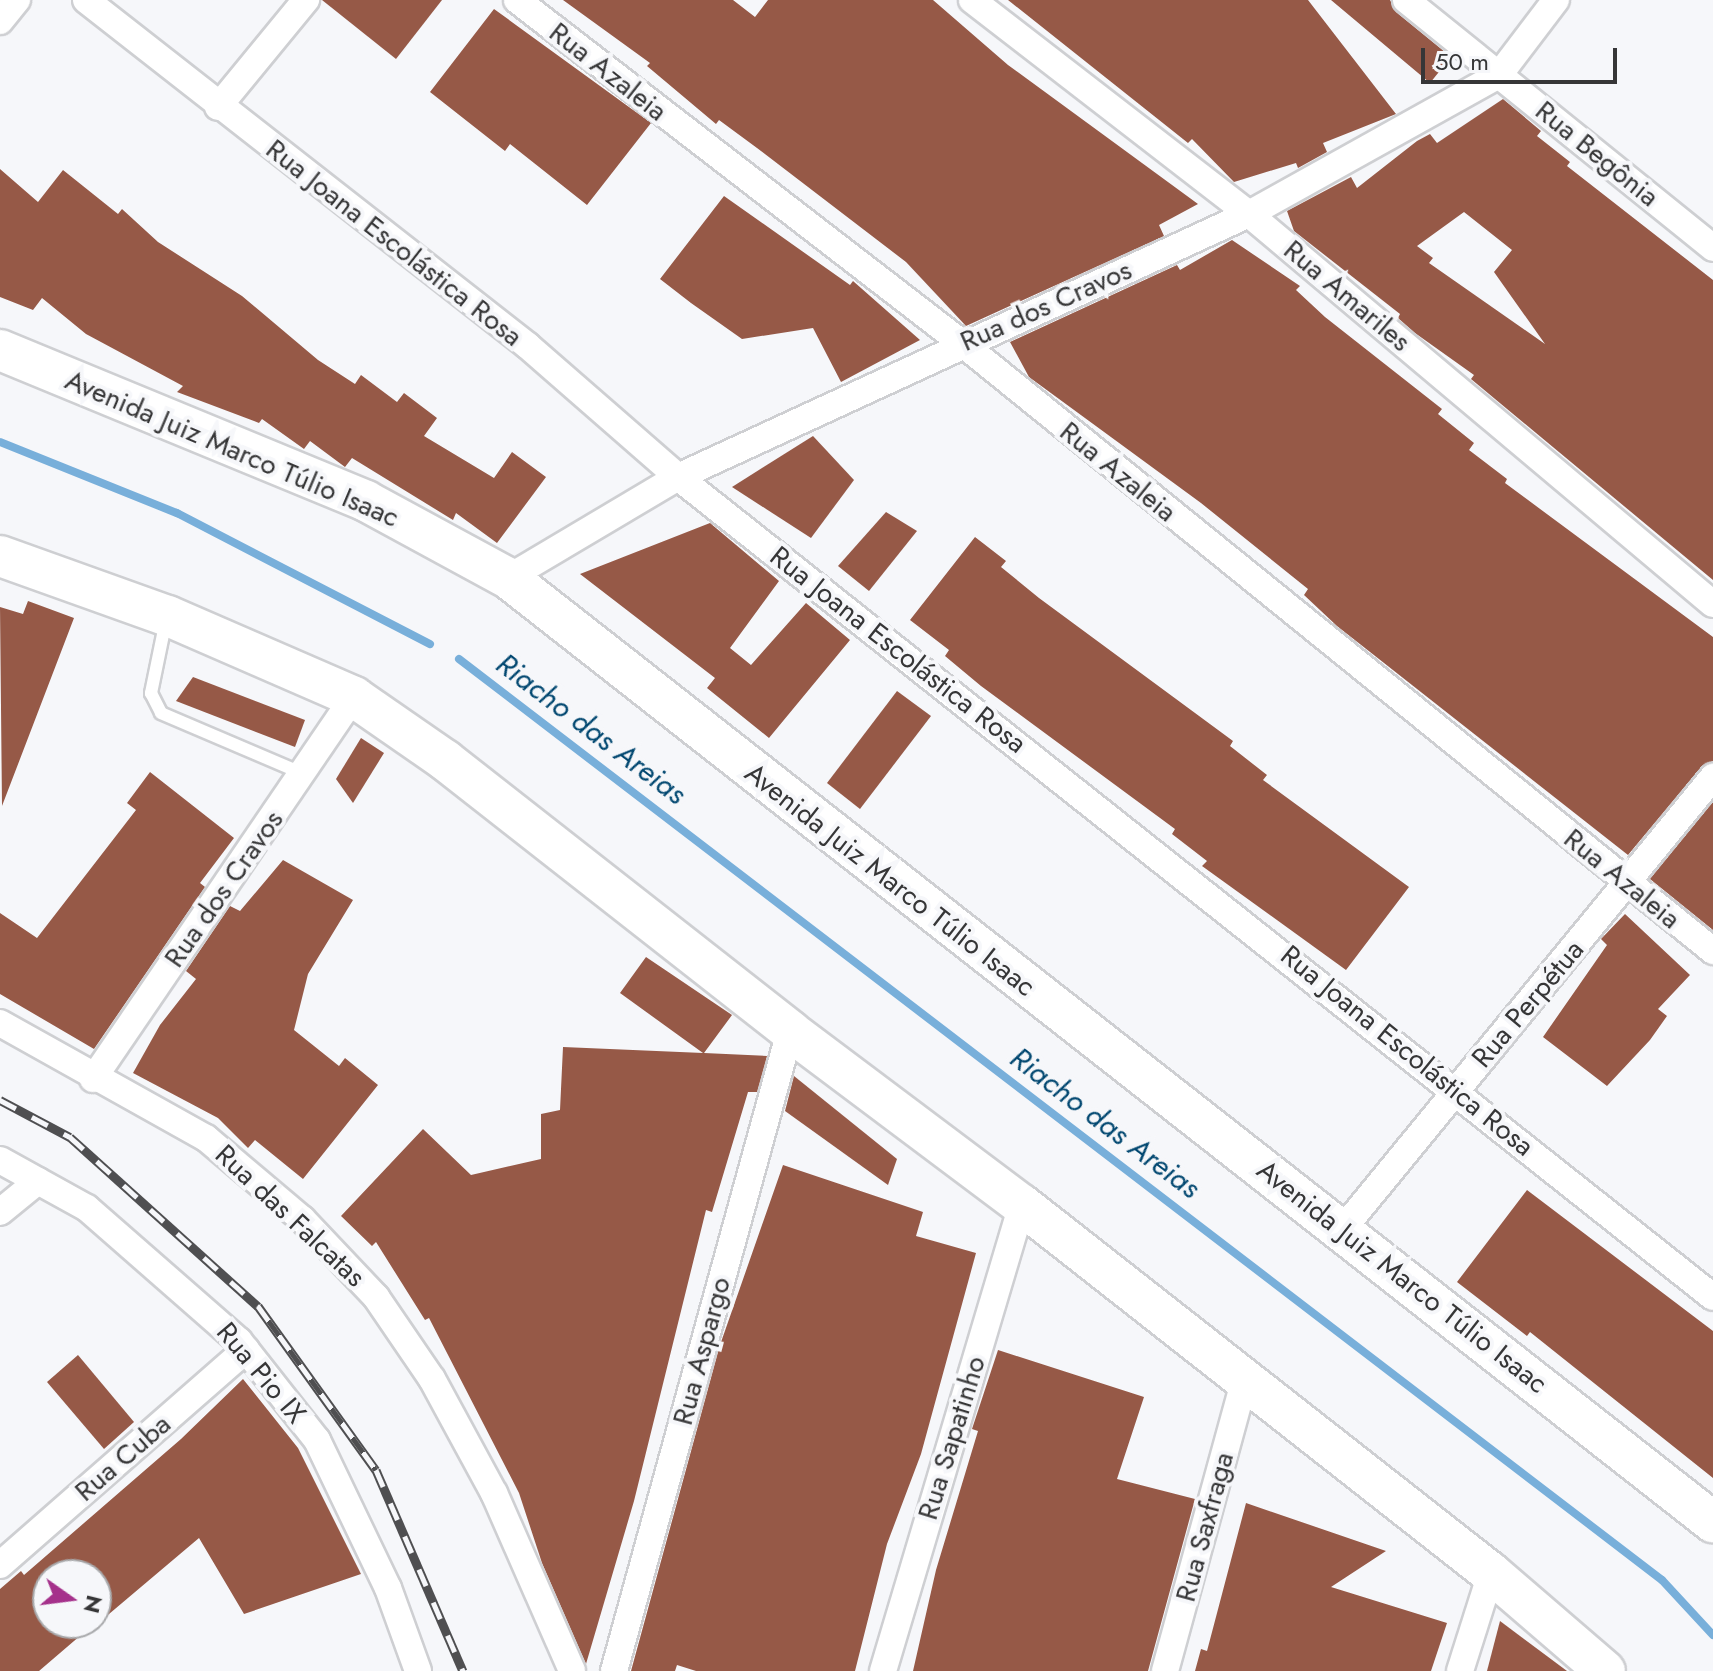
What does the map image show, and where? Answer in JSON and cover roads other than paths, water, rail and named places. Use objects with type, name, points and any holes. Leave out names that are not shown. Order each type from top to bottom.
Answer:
[{"type":"main road","name":"Avenida Juiz Marco Túlio Isaac","points":[[0,350],[366,501],[508,578],[1713,1522]]},
{"type":"main road","points":[[0,556],[168,616],[354,697],[445,760],[790,1031],[1022,1205],[1491,1573],[1605,1671]]},
{"type":"street","points":[[0,21],[17,0]]},
{"type":"street","name":"Rua Joana Escolástica Rosa","points":[[86,0],[218,107],[528,346],[678,477],[1713,1297]]},
{"type":"street","points":[[218,107],[306,0]]},
{"type":"street","name":"Rua Azaleia","points":[[517,0],[963,344],[1713,951]]},
{"type":"street","name":"Rua Amariles","points":[[972,0],[1249,214],[1713,604]]},
{"type":"street","name":"Rua Begônia","points":[[1406,0],[1713,248]]},
{"type":"street","name":"Rua dos Cravos","points":[[508,578],[678,477],[1249,214],[1499,75],[1556,0]]},
{"type":"street","name":"Rua dos Cravos","points":[[93,1079],[354,697]]},
{"type":"street","name":"Rua Perpétua","points":[[1342,1230],[1713,777]]},
{"type":"street","name":"Rua das Falcatas","points":[[0,1023],[93,1079],[206,1138],[302,1219],[376,1297],[432,1379],[494,1493],[572,1671]]},
{"type":"street","name":"Rua Aspargo","points":[[614,1671],[790,1031]]},
{"type":"street","name":"Rua Pio IX","points":[[0,1160],[97,1217],[246,1350],[317,1440],[388,1588],[418,1671]]},
{"type":"street","points":[[0,1212],[38,1181]]},
{"type":"street","name":"Rua Sapatinho","points":[[883,1671],[1022,1205]]},
{"type":"street","name":"Rua Cuba","points":[[0,1565],[246,1350]]},
{"type":"street","name":"Rua Saxfraga","points":[[1165,1671],[1244,1382]]},
{"type":"street","points":[[1460,1671],[1491,1573]]},
{"type":"lane","points":[[168,616],[151,693],[161,713],[304,774]]},
{"type":"waterway","name":"Riacho das Areias","points":[[0,442],[177,513],[430,644]]},
{"type":"waterway","name":"Riacho das Areias","points":[[459,659],[1662,1580],[1713,1635]]},
{"type":"railway","points":[[0,1100],[70,1137],[258,1306],[376,1470],[463,1671]]}]
